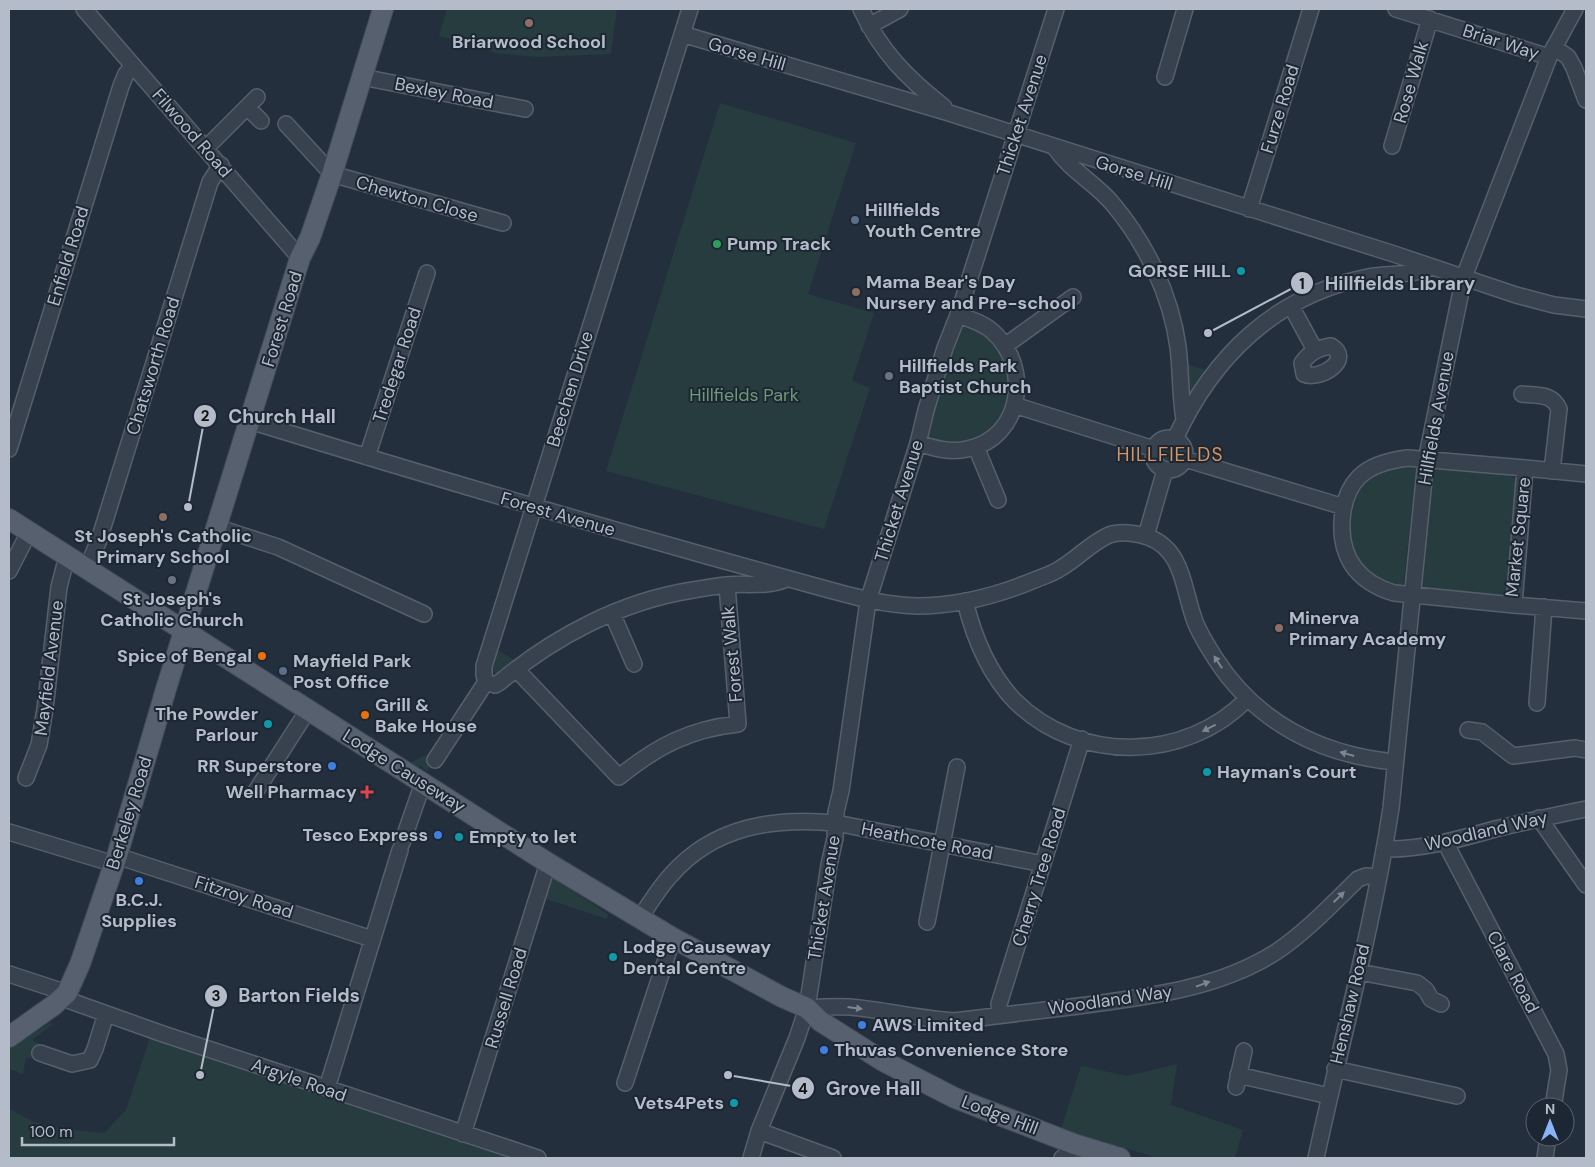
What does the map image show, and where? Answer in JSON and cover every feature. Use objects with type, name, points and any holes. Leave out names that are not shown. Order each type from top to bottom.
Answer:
[{"type":"main road","name":"Forest Road","points":[[185,631],[300,258],[310,238],[332,174],[383,9]]},
{"type":"main road","name":"Lodge Causeway","points":[[9,519],[548,863],[673,938],[782,997],[807,1008]]},
{"type":"main road","name":"Berkeley Road","points":[[64,995],[80,964],[116,860],[185,631]]},
{"type":"main road","points":[[9,1037],[64,995]]},
{"type":"main road","name":"Lodge Hill","points":[[807,1008],[820,1020],[883,1061],[955,1098],[1068,1151],[1120,1158]]},
{"type":"street","name":"Filwood Road","points":[[84,9],[300,258]]},
{"type":"street","name":"Beechen Drive","points":[[486,682],[484,666],[690,9]]},
{"type":"street","points":[[861,9],[883,48],[899,68],[944,107],[946,112]]},
{"type":"street","points":[[869,26],[900,9]]},
{"type":"street","name":"Thicket Avenue","points":[[751,1158],[759,1131],[801,1028],[807,1008],[829,865],[834,845],[836,812],[841,791],[868,601],[918,443],[942,357],[958,316],[1056,9]]},
{"type":"street","points":[[1165,77],[1185,9]]},
{"type":"street","name":"Furze Road","points":[[1249,209],[1311,9]]},
{"type":"street","name":"Briar Way","points":[[1396,9],[1551,52]]},
{"type":"street","name":"Hillfields Avenue","points":[[1384,849],[1391,808],[1426,460],[1464,277],[1551,52],[1575,9]]},
{"type":"street","name":"Rose Walk","points":[[1392,146],[1430,19]]},
{"type":"street","name":"Gorse Hill","points":[[682,34],[946,112],[1537,301],[1586,309]]},
{"type":"street","points":[[1551,52],[1568,57],[1586,100]]},
{"type":"street","name":"Enfield Road","points":[[9,449],[121,86],[126,74],[133,66]]},
{"type":"street","name":"Bexley Road","points":[[362,77],[525,109]]},
{"type":"street","points":[[206,148],[252,102],[261,122]]},
{"type":"street","points":[[286,124],[332,174]]},
{"type":"street","points":[[1055,148],[1067,163],[1112,202],[1149,258],[1169,307],[1175,332],[1184,419]]},
{"type":"street","name":"Chatsworth Road","points":[[87,568],[99,540],[210,182],[221,165]]},
{"type":"street","name":"Chewton Close","points":[[332,174],[503,223]]},
{"type":"street","points":[[1175,439],[1184,419],[1216,370],[1240,342],[1265,321],[1308,297],[1339,284],[1369,277],[1422,271],[1431,267]]},
{"type":"street","name":"Tredegar Road","points":[[367,457],[426,273]]},
{"type":"street","points":[[1006,346],[1073,297]]},
{"type":"street","points":[[1291,306],[1315,350]]},
{"type":"street","points":[[918,443],[952,450],[976,447],[989,440],[999,431],[1008,420],[1014,405],[1018,390],[1017,378],[1012,356],[1006,346],[992,330],[977,322],[958,316]]},
{"type":"street","points":[[1522,394],[1551,398],[1556,402],[1559,409],[1552,471]]},
{"type":"street","points":[[1014,405],[1154,449]]},
{"type":"street","name":"Forest Avenue","points":[[250,421],[534,508],[868,601],[914,606],[945,605],[1009,591],[1060,569],[1094,543],[1113,534],[1129,533],[1146,536]]},
{"type":"street","points":[[1164,439],[1175,439],[1185,449],[1185,459],[1180,467],[1175,470],[1165,470],[1155,462],[1154,449],[1164,439]]},
{"type":"street","points":[[976,447],[998,500]]},
{"type":"street","name":"Market Square","points":[[1408,458],[1426,460],[1525,468],[1514,604],[1412,596],[1378,588],[1363,578],[1351,564],[1344,550],[1341,534],[1344,507],[1350,490],[1360,477],[1375,467],[1391,460],[1408,458]]},
{"type":"street","points":[[1185,459],[1344,507]]},
{"type":"street","points":[[1525,468],[1586,474]]},
{"type":"street","points":[[1165,470],[1146,536],[1164,547],[1178,564],[1197,628],[1223,670],[1248,699],[1281,725],[1328,748],[1352,755],[1395,762]]},
{"type":"street","points":[[216,527],[278,548],[424,614]]},
{"type":"street","points":[[9,572],[29,532]]},
{"type":"street","name":"Mayfield Avenue","points":[[26,778],[39,745],[59,587],[67,556]]},
{"type":"street","points":[[436,760],[486,682],[495,685],[551,644],[583,626],[641,602],[688,591],[726,585],[776,583],[788,578]]},
{"type":"street","name":"Forest Walk","points":[[516,670],[619,777],[649,754],[679,738],[707,729],[738,724],[726,585]]},
{"type":"street","points":[[965,601],[972,628],[981,651],[994,674],[1015,701],[1038,720],[1061,732],[1111,746],[1156,746],[1169,744],[1218,724],[1248,699]]},
{"type":"street","points":[[1514,604],[1586,611]]},
{"type":"street","points":[[1537,703],[1544,607]]},
{"type":"street","points":[[612,613],[634,664]]},
{"type":"street","points":[[256,791],[308,710]]},
{"type":"street","points":[[1468,730],[1482,732],[1513,756],[1575,748],[1586,750]]},
{"type":"street","name":"Cherry Tree Road","points":[[1000,1015],[999,1004],[1082,739]]},
{"type":"street","points":[[927,922],[957,767]]},
{"type":"street","points":[[327,1088],[401,846],[423,783]]},
{"type":"street","name":"Woodland Way","points":[[1384,849],[1404,850],[1445,842],[1538,818],[1586,809]]},
{"type":"street","points":[[1538,818],[1586,885]]},
{"type":"street","name":"Heathcote Road","points":[[640,918],[671,874],[690,857],[719,839],[765,823],[803,820],[836,823],[1043,864]]},
{"type":"street","name":"Fitzroy Road","points":[[9,832],[116,860],[372,939]]},
{"type":"street","name":"Clare Road","points":[[1445,842],[1556,1054],[1559,1070],[1555,1097]]},
{"type":"street","name":"Henshaw Road","points":[[1316,1158],[1384,849]]},
{"type":"street","name":"Russell Road","points":[[463,1134],[548,863]]},
{"type":"street","name":"Woodland Way","points":[[807,1008],[852,1007],[934,1020],[954,1021],[1146,997],[1196,987],[1276,952],[1310,925],[1358,879],[1366,876],[1378,877]]},
{"type":"street","points":[[625,1083],[673,938]]},
{"type":"street","points":[[1358,972],[1417,983],[1426,990],[1431,999],[1441,1004]]},
{"type":"street","name":"Argyle Road","points":[[9,974],[64,995],[106,1014],[163,1034],[538,1158]]},
{"type":"street","points":[[40,1053],[72,1064],[90,1060],[106,1014]]},
{"type":"street","points":[[1244,1051],[1237,1081],[1329,1096]]},
{"type":"street","points":[[1335,1069],[1456,1096]]},
{"type":"street","points":[[759,1131],[833,1158]]},
{"type":"green space","name":"Briarwood School","points":[[447,9],[617,9],[611,54],[538,57],[495,53],[474,45],[439,36]]},
{"type":"green space","name":"Hillfields Park","points":[[720,103],[856,143],[808,294],[874,313],[852,381],[870,388],[824,529],[606,471]]},
{"type":"green space","points":[[965,325],[987,335],[997,345],[1005,359],[1010,373],[1007,403],[1000,416],[978,436],[959,442],[937,441],[929,438],[928,432],[948,366],[962,328]]},
{"type":"green space","points":[[1186,364],[1207,370],[1189,396]]},
{"type":"green space","points":[[1169,444],[1176,447],[1179,454],[1176,461],[1169,464],[1162,461],[1159,454],[1162,447]]},
{"type":"green space","points":[[1417,465],[1403,589],[1377,579],[1363,569],[1351,549],[1348,523],[1355,494],[1365,481],[1385,470]]},
{"type":"green space","points":[[1433,467],[1511,475],[1516,480],[1507,593],[1503,596],[1421,590]]},
{"type":"green space","points":[[498,650],[517,662],[497,675],[492,671]]},
{"type":"green space","points":[[423,756],[428,756],[428,772],[421,766],[415,767],[410,763]]},
{"type":"green space","points":[[553,878],[608,914],[607,919],[546,899],[551,879]]},
{"type":"green space","points":[[50,1023],[53,1024],[32,1040],[40,1044],[35,1059],[26,1057],[23,1074],[9,1069],[9,1049]]},
{"type":"green space","points":[[150,1037],[511,1158],[9,1158],[9,1109],[34,1122],[65,1129],[104,1133],[126,1110]]},
{"type":"green space","points":[[1177,1064],[1171,1105],[1243,1130],[1235,1158],[1158,1158],[1061,1129],[1081,1066],[1127,1076]]},
{"type":"place","name":"Briarwood School","points":[[529,23]]},
{"type":"place","name":"Hillfields Youth Centre","points":[[855,220]]},
{"type":"place","name":"Pump Track","points":[[717,244]]},
{"type":"place","name":"GORSE HILL","points":[[1241,271]]},
{"type":"place","name":"Mama Bear's Day Nursery and Pre-school","points":[[856,292]]},
{"type":"place","name":"Hillfields Library","points":[[1208,333]]},
{"type":"place","name":"Hillfields Park Baptist Church","points":[[889,376]]},
{"type":"place","name":"Church Hall","points":[[188,507]]},
{"type":"place","name":"St Joseph's Catholic Primary School","points":[[163,517]]},
{"type":"place","name":"St Joseph's Catholic Church","points":[[172,580]]},
{"type":"place","name":"Minerva Primary Academy","points":[[1279,628]]},
{"type":"place","name":"Spice of Bengal","points":[[262,656]]},
{"type":"place","name":"Mayfield Park Post Office","points":[[283,671]]},
{"type":"place","name":"Grill & Bake House","points":[[365,715]]},
{"type":"place","name":"The Powder Parlour","points":[[268,724]]},
{"type":"place","name":"RR Superstore","points":[[332,766]]},
{"type":"place","name":"Hayman's Court","points":[[1207,772]]},
{"type":"place","name":"Well Pharmacy","points":[[367,792]]},
{"type":"place","name":"Tesco Express","points":[[438,835]]},
{"type":"place","name":"Empty to let","points":[[459,837]]},
{"type":"place","name":"B.C.J. Supplies","points":[[139,881]]},
{"type":"place","name":"Lodge Causeway Dental Centre","points":[[613,957]]},
{"type":"place","name":"AWS Limited","points":[[862,1025]]},
{"type":"place","name":"Thuvas Convenience Store","points":[[824,1050]]},
{"type":"place","name":"Barton Fields","points":[[200,1075]]},
{"type":"place","name":"Grove Hall","points":[[728,1075]]},
{"type":"place","name":"Vets4Pets","points":[[734,1103]]},
{"type":"district","name":"HILLFIELDS","points":[[1170,454]]}]
